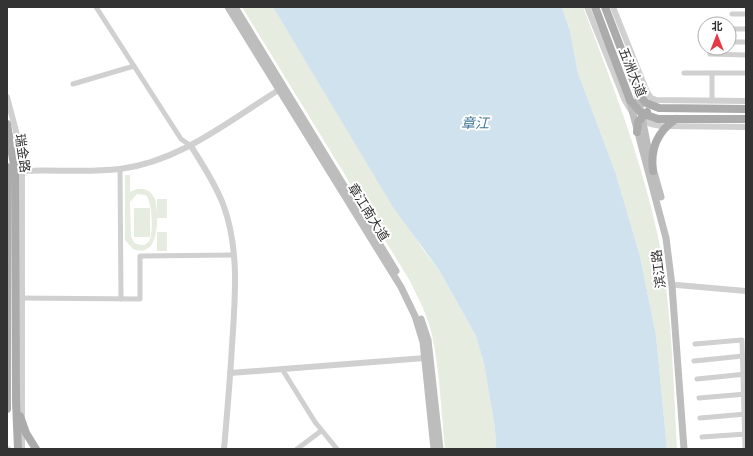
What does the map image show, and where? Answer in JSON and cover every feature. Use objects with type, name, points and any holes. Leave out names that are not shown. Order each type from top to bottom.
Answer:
[{"type":"main road","name":"章江南大道","points":[[228,7],[282,88],[405,285],[428,340],[440,449]]},
{"type":"main road","name":"章江南大道","points":[[235,7],[401,287],[421,332],[434,449]]},
{"type":"main road","name":"五洲大道","points":[[595,7],[627,91],[639,113],[654,118],[746,119]]},
{"type":"main road","name":"五洲大道","points":[[605,7],[637,90],[639,113]]},
{"type":"main road","name":"五洲大道","points":[[639,113],[658,104],[746,109]]},
{"type":"main road","points":[[637,132],[639,113]]},
{"type":"main road","name":"滨江路","points":[[639,113],[671,238],[677,285],[688,449]]},
{"type":"main road","points":[[653,171],[654,147],[659,136],[667,126],[676,119]]},
{"type":"main road","name":"瑞金路","points":[[7,124],[13,171],[18,298],[10,401],[7,410]]},
{"type":"main road","name":"滨江路","points":[[637,132],[666,238],[672,286],[684,449]]},
{"type":"main road","name":"瑞金路","points":[[7,168],[13,171]]},
{"type":"main road","name":"瑞金路","points":[[13,171],[10,401],[18,449]]},
{"type":"main road","points":[[10,401],[36,449]]},
{"type":"street","points":[[96,7],[181,140],[191,146],[212,180],[223,205],[229,225],[234,255],[235,300],[224,449]]},
{"type":"street","points":[[587,7],[625,101],[639,113],[656,125],[746,127]]},
{"type":"street","points":[[613,7],[648,95],[658,104],[712,101],[746,102]]},
{"type":"street","points":[[732,14],[746,14]]},
{"type":"street","points":[[73,84],[134,66]]},
{"type":"street","points":[[684,73],[746,73]]},
{"type":"street","points":[[712,73],[712,101]]},
{"type":"street","points":[[7,97],[17,135],[13,171],[120,169],[158,160],[191,146],[282,88]]},
{"type":"street","points":[[120,169],[121,299]]},
{"type":"street","points":[[22,449],[18,298],[140,299],[140,256],[234,255]]},
{"type":"street","points":[[677,285],[746,291]]},
{"type":"street","points":[[695,344],[742,340],[745,374],[745,449]]},
{"type":"street","points":[[694,361],[743,356]]},
{"type":"street","points":[[230,373],[425,358]]},
{"type":"street","points":[[282,369],[321,432],[337,449]]},
{"type":"street","points":[[698,379],[745,374]]},
{"type":"street","points":[[699,398],[745,394]]},
{"type":"street","points":[[700,418],[745,414]]},
{"type":"street","points":[[297,449],[321,432]]},
{"type":"street","points":[[702,437],[745,434]]},
{"type":"shaded area","points":[[242,7],[273,7],[359,149],[422,248],[439,270],[476,336],[484,364],[495,429],[496,449],[445,449],[435,349],[425,314],[410,281]]},
{"type":"shaded area","points":[[562,7],[583,7],[624,118],[650,203],[662,259],[669,313],[677,449],[667,449],[656,335],[640,256],[615,171],[578,73],[570,31]]},
{"type":"shaded area","points":[[125,175],[130,175],[130,192],[137,189],[144,189],[148,190],[153,195],[156,206],[157,225],[153,242],[148,248],[142,251],[133,249],[125,240]],"holes":[[[137,194],[146,195],[151,210],[151,237],[148,242],[141,245],[134,243],[131,236],[130,202]]]},
{"type":"shaded area","points":[[157,199],[167,199],[167,218],[157,218]]},
{"type":"shaded area","points":[[134,208],[150,208],[150,237],[134,237]]},
{"type":"shaded area","points":[[157,232],[167,232],[167,251],[157,251]]},
{"type":"water","name":"章江","points":[[273,7],[562,7],[570,31],[578,73],[615,171],[640,256],[656,335],[667,449],[496,449],[495,429],[484,364],[476,336],[439,270],[393,207]]}]
